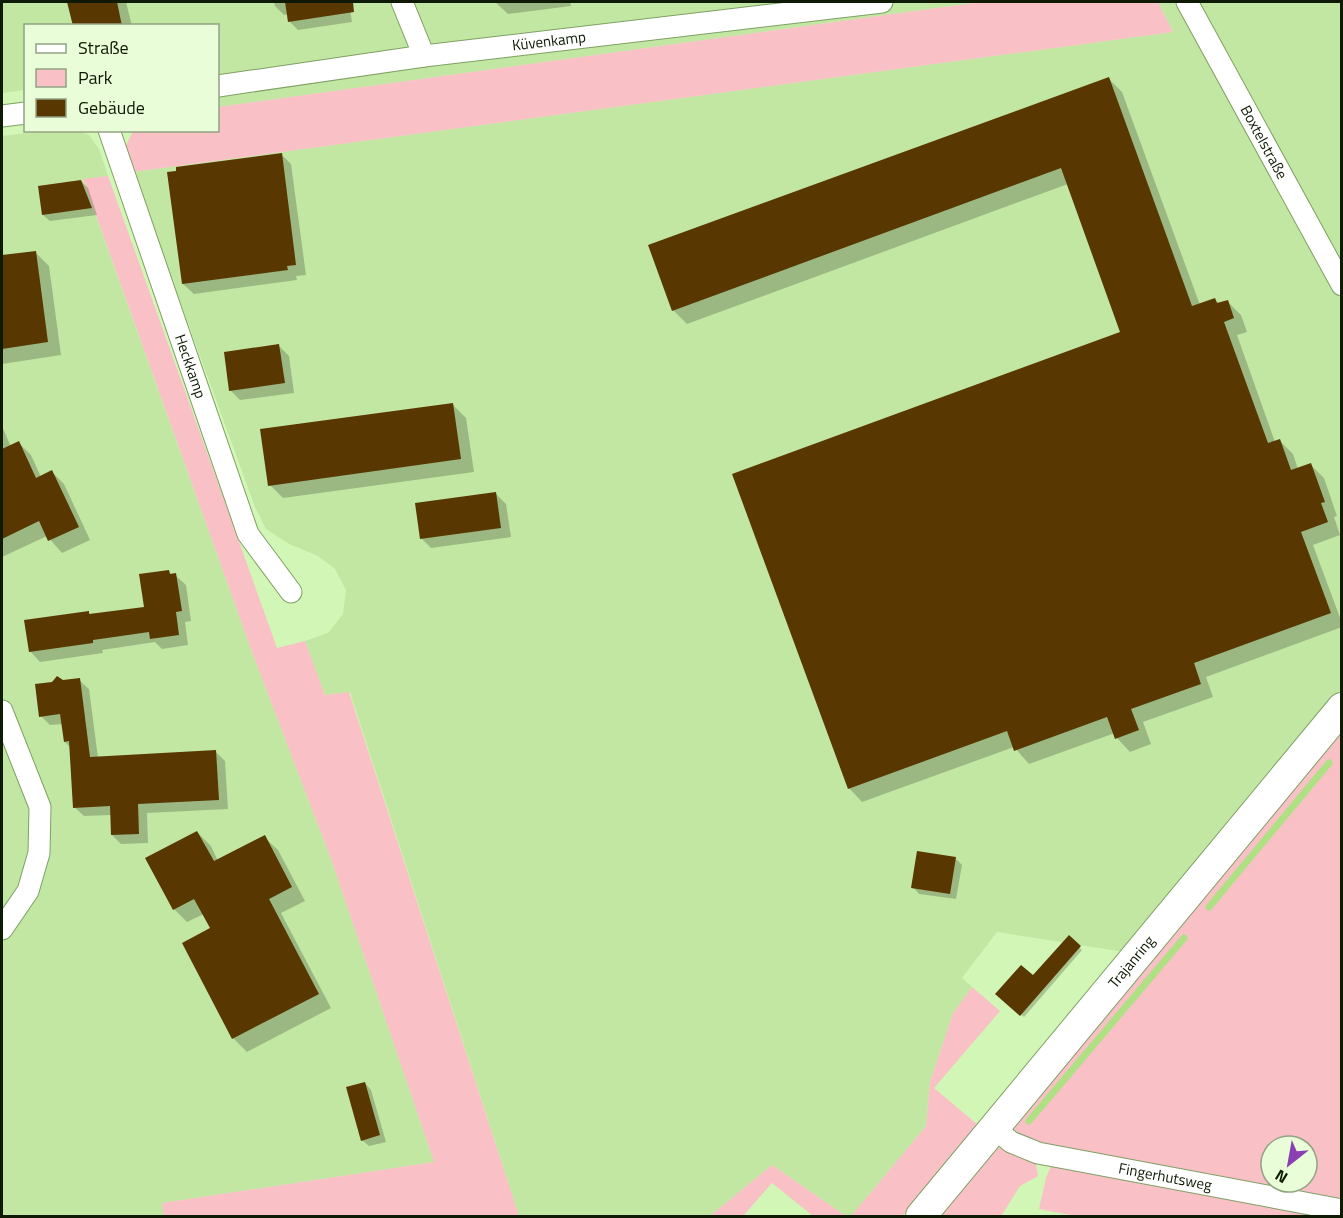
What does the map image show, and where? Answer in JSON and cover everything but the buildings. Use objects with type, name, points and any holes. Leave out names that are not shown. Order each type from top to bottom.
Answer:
[{"type":"main road","name":"Trajanring","points":[[921,1216],[1341,708]]},
{"type":"street","points":[[402,2],[424,56]]},
{"type":"street","name":"Küvenkamp","points":[[219,86],[424,56],[882,2]]},
{"type":"street","name":"Boxtelstraße","points":[[1187,2],[1341,285]]},
{"type":"street","points":[[2,116],[24,113]]},
{"type":"street","name":"Heckkamp","points":[[110,132],[248,534],[291,592]]},
{"type":"street","points":[[2,711],[40,807],[39,853],[28,891],[2,929]]},
{"type":"street","name":"Fingerhutsweg","points":[[993,1127],[1011,1142],[1038,1153],[1341,1210]]},
{"type":"shaded area","points":[[2,2],[980,2],[219,107],[219,24],[24,24],[24,90],[2,93]]},
{"type":"shaded area","points":[[1158,2],[1341,2],[1341,690],[1124,952],[997,932],[962,978],[972,987],[953,1013],[930,1082],[926,1126],[851,1216],[846,1216],[772,1165],[710,1216],[519,1216],[350,692],[325,695],[305,641],[328,633],[343,614],[346,590],[335,569],[318,556],[289,544],[266,529],[255,507],[133,172],[1173,32]]},
{"type":"shaded area","points":[[36,132],[81,132],[89,135],[99,149],[108,176],[83,180],[253,655],[331,859],[434,1162],[162,1203],[164,1216],[2,1216],[2,136]]},
{"type":"green space","points":[[980,2],[1158,2],[1173,32],[133,172],[126,145],[132,132],[219,132],[219,107]]},
{"type":"green space","points":[[108,176],[277,648],[305,641],[325,695],[349,692],[519,1216],[164,1216],[162,1203],[434,1162],[331,859],[253,655],[83,179]]},
{"type":"green space","points":[[1341,730],[1341,1202],[1297,1194],[1319,1194],[1319,1134],[1259,1134],[1259,1187],[1036,1147],[1010,1126]]},
{"type":"green space","points":[[972,987],[1000,1011],[934,1088],[978,1125],[902,1216],[851,1216],[926,1126],[930,1082],[953,1013]]},
{"type":"green space","points":[[989,1147],[1009,1148],[1035,1157],[1038,1176],[1020,1186],[1001,1216],[935,1216]]},
{"type":"green space","points":[[1053,1161],[1342,1216],[1076,1216],[1039,1209],[1046,1178]]},
{"type":"green space","points":[[772,1165],[846,1216],[813,1216],[772,1183],[743,1216],[710,1216]]},
{"type":"waterway","points":[[1209,907],[1329,763]]},
{"type":"waterway","points":[[1029,1121],[1184,938]]}]
